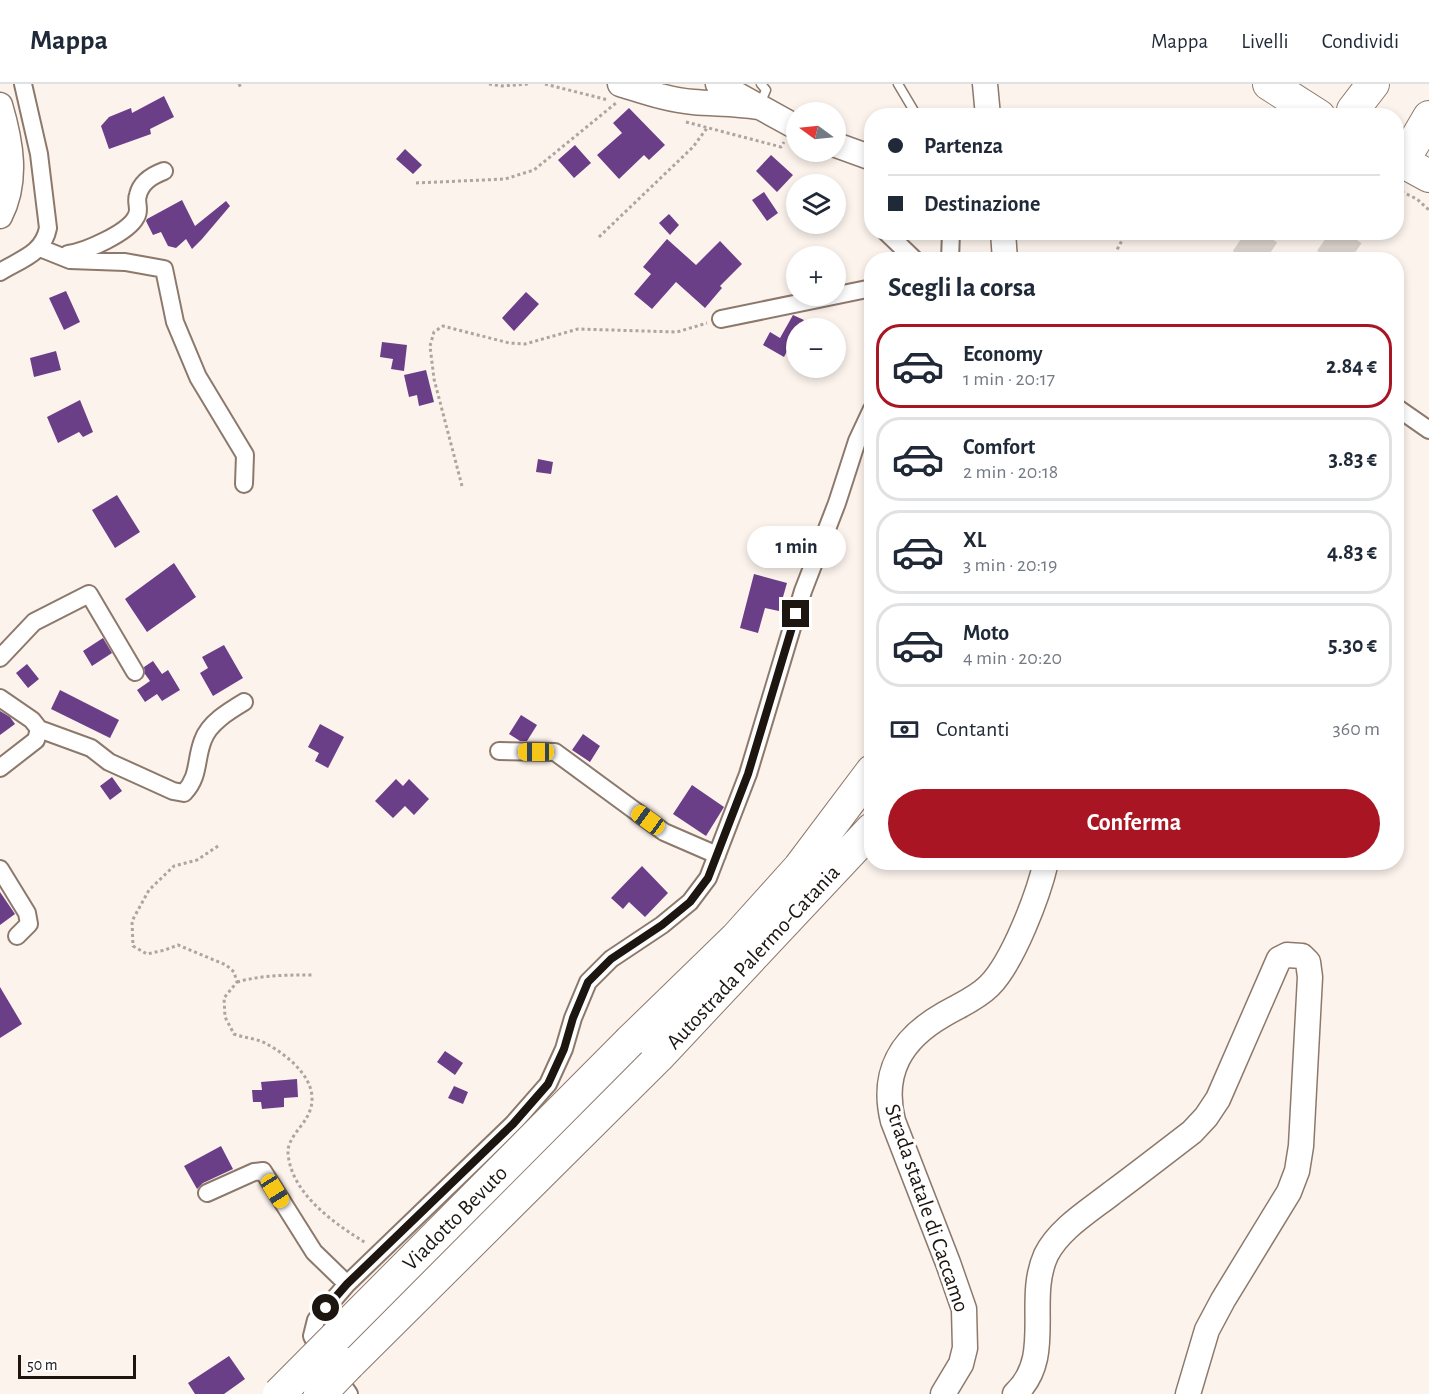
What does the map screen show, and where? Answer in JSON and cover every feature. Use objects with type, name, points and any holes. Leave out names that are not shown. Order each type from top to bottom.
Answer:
[{"type":"highway","points":[[1269,84],[1306,108]]},
{"type":"highway","points":[[1355,108],[1373,84]]},
{"type":"highway","points":[[1429,117],[1404,152],[1429,176]]},
{"type":"highway","name":"Autostrada Palermo-Catania","points":[[630,1041],[736,938],[791,876],[864,781]]},
{"type":"highway","name":"Autostrada Palermo-Catania","points":[[658,1057],[864,838]]},
{"type":"highway","name":"Viadotto Bevuto","points":[[279,1394],[630,1041]]},
{"type":"highway","name":"Viadotto Bevuto","points":[[321,1394],[658,1057]]},
{"type":"main road","points":[[620,97],[672,88],[679,84]]},
{"type":"main road","points":[[718,84],[760,96],[786,118]]},
{"type":"main road","points":[[986,84],[988,108]]},
{"type":"main road","points":[[999,84],[1000,108]]},
{"type":"main road","points":[[647,93],[691,102],[734,103],[760,96]]},
{"type":"main road","points":[[0,105],[12,167],[10,188],[0,216]]},
{"type":"main road","points":[[846,149],[864,155]]},
{"type":"main road","name":"Strada statale di Caccamo","points":[[943,1394],[961,1364],[965,1348],[964,1309],[893,1121],[888,1102],[889,1083],[901,1051],[910,1039],[939,1017],[990,985],[1003,966],[1029,915],[1044,870]]},
{"type":"main road","points":[[1016,1394],[1025,1385],[1036,1362],[1039,1279],[1047,1253],[1056,1240],[1076,1221],[1192,1132],[1206,1117],[1228,1079],[1279,959],[1287,955],[1302,956],[1308,962],[1310,977],[1301,1146],[1297,1171],[1284,1202],[1223,1300],[1208,1330],[1188,1394]]},
{"type":"street","points":[[0,272],[40,248],[46,239],[48,228],[39,154],[23,84]]},
{"type":"street","points":[[61,255],[76,253],[109,240],[135,220],[139,211],[137,195],[149,177],[164,171]]},
{"type":"street","points":[[894,240],[907,252]]},
{"type":"street","points":[[40,248],[70,260],[125,262],[164,269],[175,322],[198,377],[245,455],[244,484]]},
{"type":"street","points":[[721,319],[864,290]]},
{"type":"street","points":[[1404,413],[1429,430]]},
{"type":"street","points":[[349,1394],[321,1354],[312,1336],[316,1320],[347,1284],[513,1124],[548,1084],[564,1049],[573,1018],[588,982],[611,959],[662,925],[690,902],[708,878],[748,774],[803,591],[864,426]]},
{"type":"street","points":[[0,658],[34,622],[89,594],[135,672]]},
{"type":"street","points":[[0,698],[32,720],[39,729],[92,748],[109,762],[173,791],[184,793],[193,783],[203,738],[228,712],[244,702]]},
{"type":"street","points":[[0,768],[36,740],[39,729]]},
{"type":"street","points":[[499,752],[555,752],[664,832],[717,855]]},
{"type":"street","points":[[0,869],[27,913],[29,924],[17,936]]},
{"type":"street","points":[[207,1193],[254,1172],[263,1171],[314,1252],[347,1284]]},
{"type":"street","points":[[321,1354],[321,1394]]},
{"type":"lane","points":[[898,84],[912,108]]},
{"type":"path","points":[[489,84],[519,86],[528,84]]},
{"type":"path","points":[[545,84],[620,97]]},
{"type":"path","points":[[416,183],[505,179],[534,170],[620,97]]},
{"type":"path","points":[[686,122],[781,147],[786,140]]},
{"type":"path","points":[[599,237],[693,147],[707,128]]},
{"type":"path","points":[[1404,193],[1417,199],[1429,210]]},
{"type":"path","points":[[462,486],[434,379],[430,346],[434,332],[443,326],[509,343],[525,344],[578,329],[677,332],[721,319]]},
{"type":"path","points":[[218,846],[197,860],[174,866],[149,890],[132,921],[133,946],[147,954],[178,945],[226,965],[234,972],[237,982]]},
{"type":"path","points":[[312,975],[253,977],[237,982],[224,998],[225,1017],[234,1034],[265,1043],[294,1062],[312,1090],[314,1101],[309,1115],[292,1139],[288,1150],[291,1166],[312,1203],[333,1223],[381,1251]]},
{"type":"building","points":[[164,96],[174,117],[150,129],[151,134],[109,149],[101,126],[109,117],[131,108],[132,113]]},
{"type":"building","points":[[629,108],[665,145],[649,160],[644,155],[619,179],[597,155],[622,133],[613,123]]},
{"type":"building","points":[[575,145],[591,163],[574,178],[558,160]]},
{"type":"building","points":[[405,149],[422,165],[413,174],[396,159]]},
{"type":"building","points":[[771,155],[792,174],[786,174],[786,182],[777,192],[756,171]]},
{"type":"building","points":[[764,192],[778,213],[767,221],[752,200]]},
{"type":"building","points":[[182,200],[195,226],[226,201],[230,206],[192,249],[186,239],[176,248],[168,246],[161,232],[153,235],[146,221]]},
{"type":"building","points":[[669,214],[679,225],[670,235],[659,223]]},
{"type":"building","points":[[667,239],[696,265],[720,241],[742,264],[720,286],[722,288],[705,308],[676,282],[652,309],[634,294],[651,274],[643,267]]},
{"type":"building","points":[[66,291],[80,322],[64,330],[49,298]]},
{"type":"building","points":[[526,292],[539,304],[514,331],[502,318]]},
{"type":"building","points":[[786,327],[784,357],[763,345],[770,332],[780,338]]},
{"type":"building","points":[[382,342],[407,345],[404,371],[391,369],[393,359],[380,357]]},
{"type":"building","points":[[56,351],[61,370],[34,377],[30,358]]},
{"type":"building","points":[[426,370],[434,402],[419,406],[417,395],[409,397],[404,375]]},
{"type":"building","points":[[80,400],[93,432],[83,437],[79,432],[58,443],[47,417]]},
{"type":"building","points":[[538,459],[553,462],[551,474],[536,472]]},
{"type":"building","points":[[117,495],[140,532],[115,548],[92,510]]},
{"type":"building","points":[[174,563],[196,597],[147,632],[125,599]]},
{"type":"building","points":[[754,574],[787,583],[779,611],[765,608],[758,633],[740,628]]},
{"type":"building","points":[[103,638],[112,653],[92,666],[83,651]]},
{"type":"building","points":[[224,645],[243,678],[213,696],[200,673],[208,668],[202,657]]},
{"type":"building","points":[[153,661],[162,674],[168,670],[180,690],[162,701],[157,694],[145,702],[137,690],[150,681],[145,674],[144,667]]},
{"type":"building","points":[[27,664],[39,679],[28,688],[16,673]]},
{"type":"building","points":[[60,690],[119,720],[110,738],[51,709]]},
{"type":"building","points":[[0,711],[10,717],[15,724],[0,735]]},
{"type":"building","points":[[521,715],[537,725],[527,741],[520,741],[509,734]]},
{"type":"building","points":[[320,724],[344,737],[328,768],[315,761],[319,753],[308,747]]},
{"type":"building","points":[[583,734],[600,746],[590,762],[572,750]]},
{"type":"building","points":[[112,777],[122,791],[110,800],[100,786]]},
{"type":"building","points":[[396,779],[403,786],[409,779],[429,799],[414,815],[405,806],[393,818],[375,801]]},
{"type":"building","points":[[692,785],[724,807],[706,836],[673,814]]},
{"type":"building","points":[[642,866],[668,893],[645,917],[629,902],[623,909],[611,898]]},
{"type":"building","points":[[0,892],[15,914],[0,925]]},
{"type":"building","points":[[0,987],[22,1024],[0,1038]]},
{"type":"building","points":[[445,1051],[463,1063],[455,1075],[437,1062]]},
{"type":"building","points":[[297,1079],[298,1097],[284,1098],[284,1107],[262,1109],[261,1102],[253,1102],[252,1090],[262,1090],[261,1082]]},
{"type":"building","points":[[454,1086],[468,1092],[463,1104],[448,1098]]},
{"type":"building","points":[[221,1146],[233,1169],[203,1183],[197,1189],[184,1166]]},
{"type":"building","points":[[229,1356],[245,1379],[224,1394],[195,1394],[188,1383]]},
{"type":"tunnel","points":[[1251,252],[1260,240]]},
{"type":"tunnel","points":[[1336,252],[1344,240]]},
{"type":"route","points":[[326,1308],[347,1284],[513,1124],[548,1084],[564,1049],[573,1018],[588,982],[611,959],[662,925],[690,902],[708,878],[748,774],[796,614]]}]
